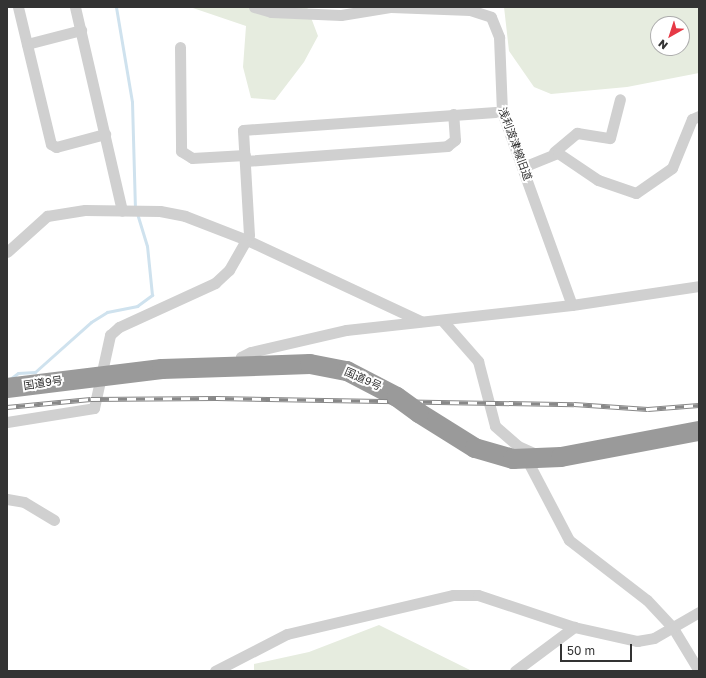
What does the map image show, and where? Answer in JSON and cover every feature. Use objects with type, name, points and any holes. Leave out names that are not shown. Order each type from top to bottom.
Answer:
[{"type":"highway","name":"国道9号","points":[[7,388],[104,374],[240,364],[334,367],[366,379],[397,397],[419,413],[475,448],[528,460],[547,459],[699,432]]},
{"type":"street","points":[[18,7],[53,146],[105,134]]},
{"type":"street","points":[[75,7],[122,211]]},
{"type":"street","name":"浅利渡津線旧道","points":[[254,7],[313,14],[341,15],[391,7],[470,10],[487,14],[499,37],[501,105],[572,305]]},
{"type":"street","points":[[27,44],[81,30]]},
{"type":"street","points":[[180,47],[182,152],[192,158],[245,158],[447,146],[455,140],[453,114]]},
{"type":"street","points":[[523,168],[554,152],[581,132],[610,138],[620,99]]},
{"type":"street","points":[[7,422],[90,411],[96,405],[104,374],[105,346],[114,330],[215,283],[229,270],[247,240],[243,130],[494,112]]},
{"type":"street","points":[[554,152],[598,180],[636,192],[672,168],[692,119],[699,116]]},
{"type":"street","points":[[7,252],[47,216],[85,210],[160,211],[185,216],[247,240],[422,322]]},
{"type":"street","points":[[240,364],[241,357],[251,352],[319,335],[572,305],[699,286]]},
{"type":"street","points":[[442,320],[478,361],[495,426],[518,446],[547,459]]},
{"type":"street","points":[[528,460],[569,540],[647,600],[673,628],[699,671]]},
{"type":"street","points":[[7,499],[24,502],[54,520]]},
{"type":"street","points":[[215,671],[287,634],[453,595],[478,595],[574,627],[637,641],[673,628],[699,612]]},
{"type":"street","points":[[515,671],[574,627]]},
{"type":"shaded area","points":[[190,7],[307,7],[318,36],[304,62],[275,100],[251,98],[243,67],[246,26]]},
{"type":"shaded area","points":[[504,7],[699,7],[699,73],[627,87],[551,94],[534,87],[509,51]]},
{"type":"shaded area","points":[[379,625],[472,671],[254,671],[254,664],[309,652]]},
{"type":"waterway","points":[[116,7],[132,102],[135,208]]},
{"type":"waterway","points":[[10,379],[18,373],[35,372],[91,322],[107,312],[137,306],[152,295],[147,246],[137,213]]},
{"type":"railway","points":[[7,407],[91,399],[216,398],[574,404],[648,409],[699,405]]}]
